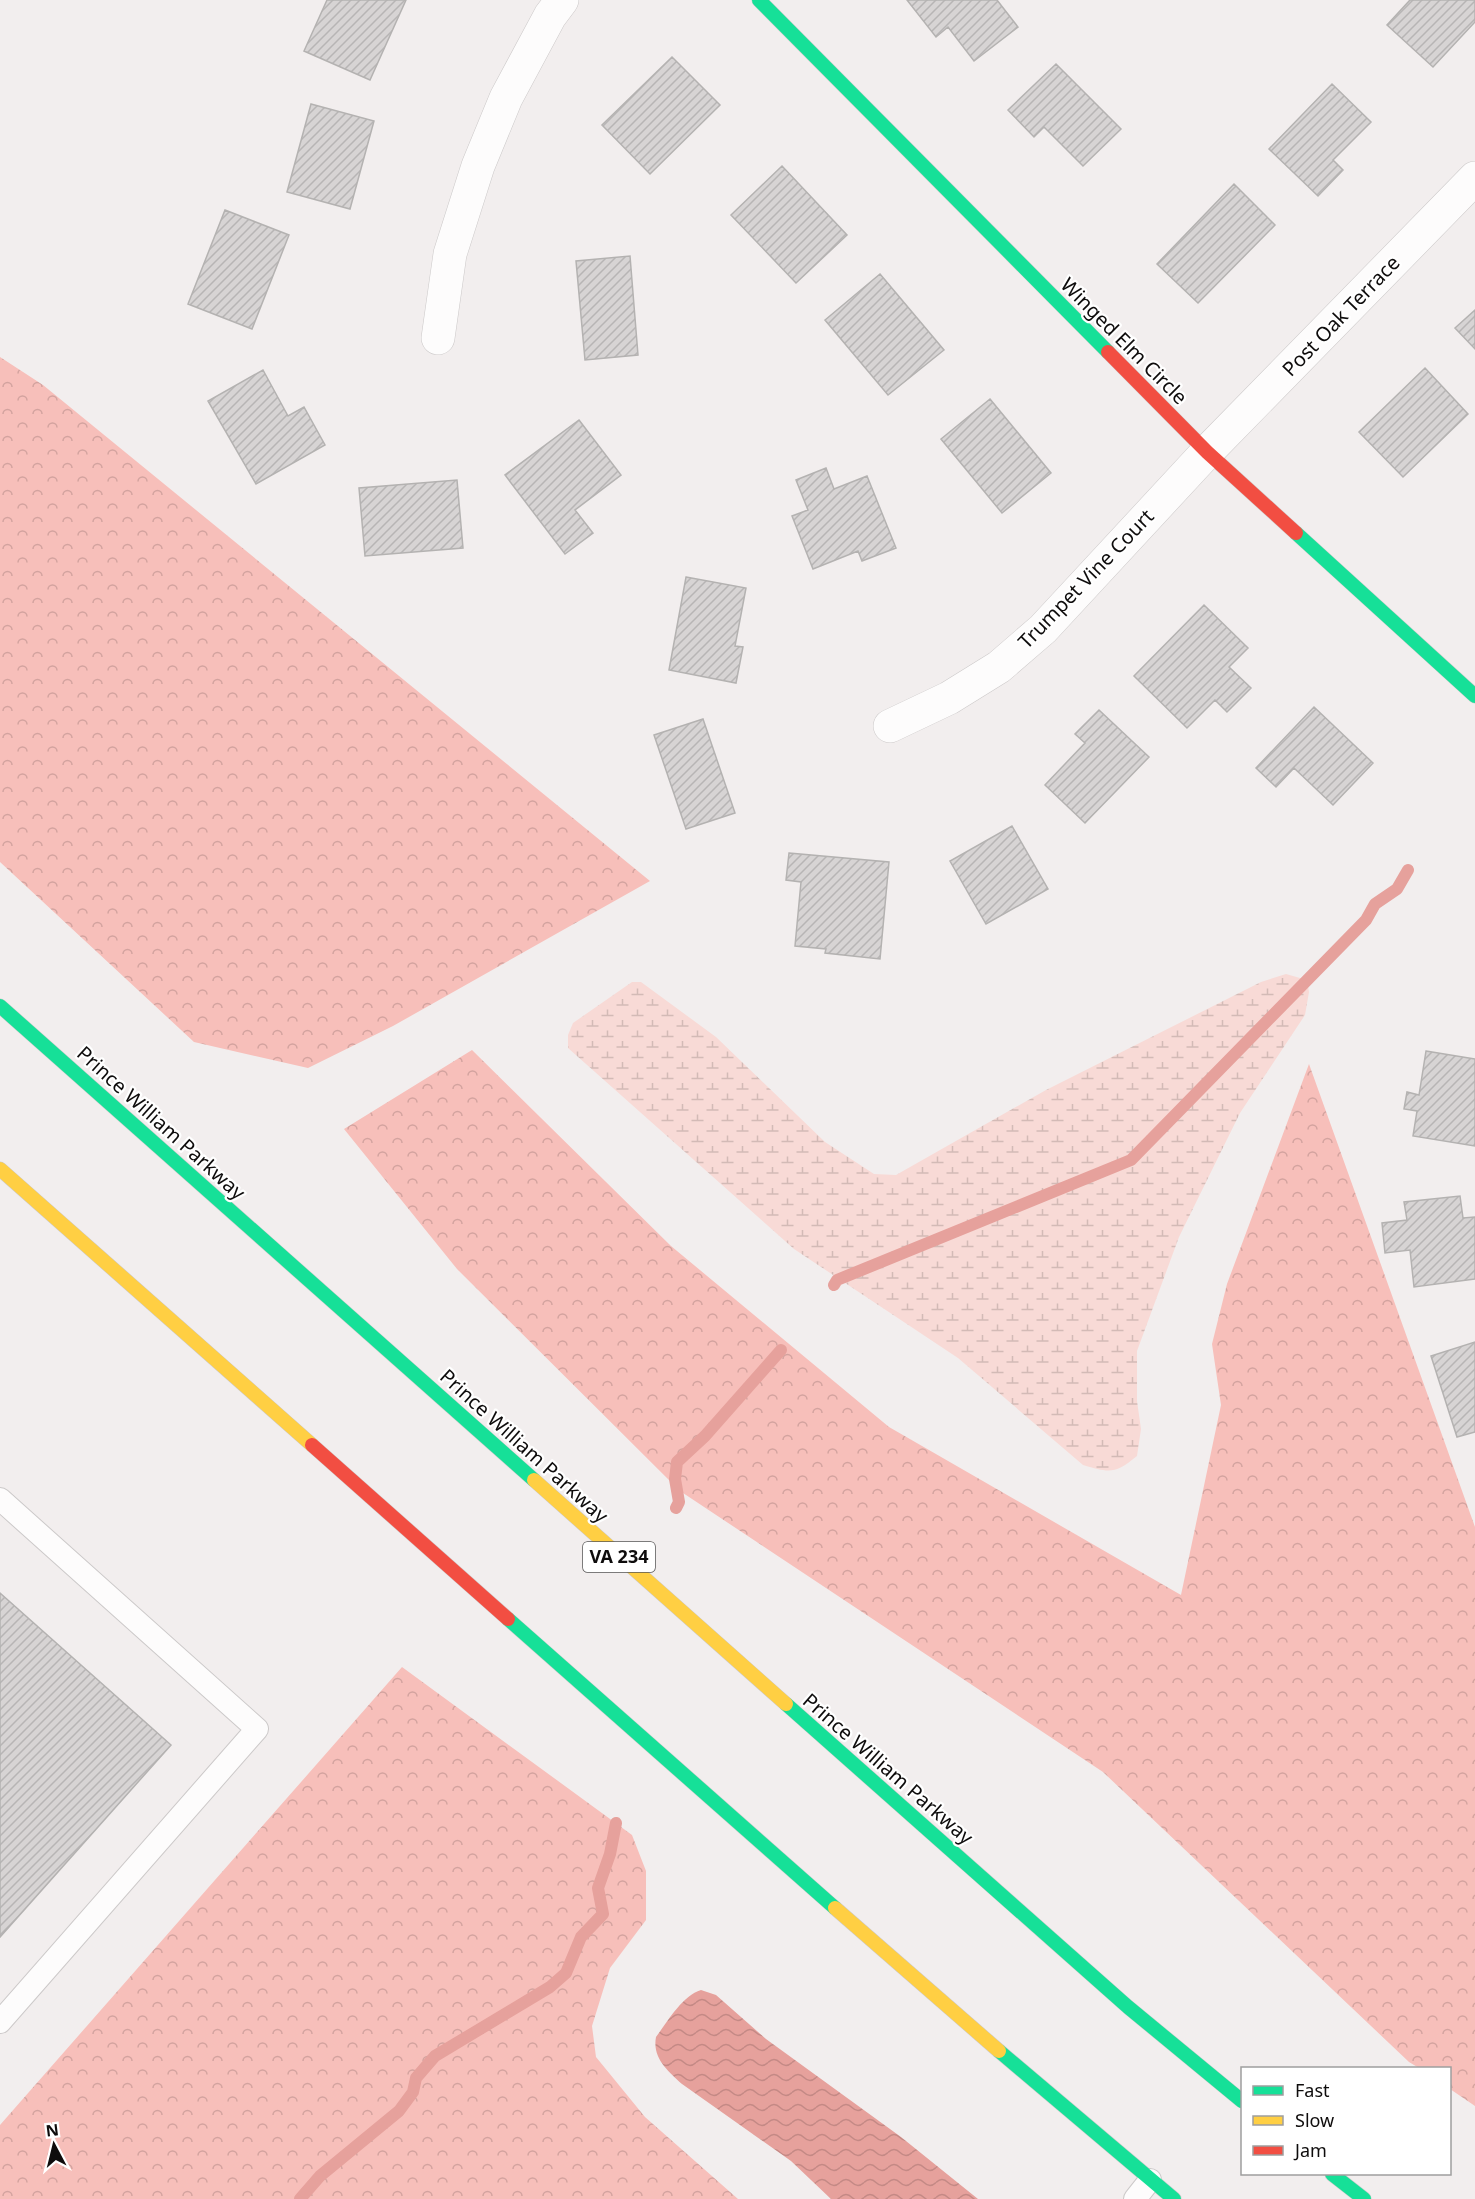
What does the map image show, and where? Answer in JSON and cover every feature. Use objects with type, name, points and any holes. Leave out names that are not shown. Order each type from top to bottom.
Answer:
[{"type":"main road","name":"Winged Elm Circle","points":[[759,0],[1207,452],[1475,696]]},
{"type":"main road","name":"Prince William Parkway","points":[[0,1006],[1066,1952],[1241,2100]]},
{"type":"main road","points":[[0,1169],[877,1945],[1174,2199]]},
{"type":"main road","points":[[1333,2175],[1364,2199]]},
{"type":"street","points":[[438,338],[450,254],[478,166],[506,98],[550,16],[562,0]]},
{"type":"street","name":"Post Oak Terrace","points":[[1207,452],[1475,178]]},
{"type":"street","name":"Trumpet Vine Court","points":[[890,726],[949,698],[999,667],[1043,629],[1207,452]]},
{"type":"lane","points":[[0,1498],[257,1729],[0,2022]]},
{"type":"lane","points":[[1135,2199],[1150,2180]]},
{"type":"green space","points":[[0,357],[43,385],[650,881],[393,1026],[308,1068],[194,1042],[0,862]]},
{"type":"green space","points":[[1286,974],[1307,980],[1309,992],[1305,1015],[1240,1113],[1179,1237],[1137,1351],[1137,1401],[1141,1429],[1137,1456],[1123,1466],[1112,1470],[1100,1470],[1083,1465],[958,1358],[794,1249],[568,1048],[568,1035],[573,1023],[632,982],[641,982],[716,1037],[825,1142],[874,1174],[896,1175],[1046,1090],[1261,982]]},
{"type":"green space","points":[[472,1050],[671,1246],[889,1427],[1181,1595],[1221,1405],[1212,1344],[1227,1284],[1309,1064],[1475,1527],[1475,2106],[1451,2090],[1451,2067],[1417,2067],[1409,2062],[1103,1772],[680,1491],[457,1269],[344,1129]]},
{"type":"green space","points":[[402,1667],[632,1835],[646,1871],[646,1920],[610,1968],[592,2026],[596,2057],[645,2117],[738,2199],[0,2199],[0,2125]]},
{"type":"water","points":[[701,1990],[716,1995],[766,2039],[901,2137],[978,2199],[831,2199],[791,2161],[682,2084],[662,2064],[656,2051],[656,2037],[682,2003]]},
{"type":"building","points":[[327,0],[406,0],[370,80],[304,51]]},
{"type":"building","points":[[907,0],[997,0],[1018,27],[974,61],[948,27],[936,37]]},
{"type":"building","points":[[1410,0],[1475,0],[1475,22],[1433,67],[1387,25]]},
{"type":"building","points":[[672,57],[720,105],[650,174],[602,125]]},
{"type":"building","points":[[1056,64],[1121,129],[1083,166],[1044,127],[1034,137],[1008,110]]},
{"type":"building","points":[[1332,84],[1371,122],[1333,160],[1343,170],[1318,196],[1269,149]]},
{"type":"building","points":[[311,104],[374,121],[350,209],[287,192]]},
{"type":"building","points":[[782,166],[847,235],[796,283],[731,215]]},
{"type":"building","points":[[1234,184],[1275,225],[1198,303],[1157,264]]},
{"type":"building","points":[[225,210],[289,235],[252,329],[188,304]]},
{"type":"building","points":[[630,256],[638,355],[585,360],[576,261]]},
{"type":"building","points":[[880,274],[944,350],[888,395],[825,320]]},
{"type":"building","points":[[1475,310],[1475,349],[1455,328]]},
{"type":"building","points":[[1425,368],[1468,414],[1403,477],[1359,432]]},
{"type":"building","points":[[263,370],[288,416],[304,407],[325,445],[256,484],[208,401]]},
{"type":"building","points":[[990,399],[1051,473],[1002,513],[941,439]]},
{"type":"building","points":[[579,420],[621,475],[575,510],[593,533],[565,554],[505,475]]},
{"type":"building","points":[[826,468],[834,489],[867,476],[896,548],[862,561],[858,551],[813,569],[792,516],[808,510],[796,480]]},
{"type":"building","points":[[457,480],[463,548],[365,556],[359,488]]},
{"type":"building","points":[[686,577],[746,588],[735,646],[743,647],[736,683],[669,670]]},
{"type":"building","points":[[1204,605],[1248,648],[1229,667],[1251,688],[1227,712],[1215,700],[1187,728],[1134,676]]},
{"type":"building","points":[[1314,707],[1373,763],[1333,805],[1294,768],[1276,787],[1256,768]]},
{"type":"building","points":[[1099,710],[1149,757],[1085,823],[1045,785],[1085,743],[1075,734]]},
{"type":"building","points":[[703,719],[735,813],[686,829],[654,735]]},
{"type":"building","points":[[1012,826],[1048,889],[986,924],[950,861]]},
{"type":"building","points":[[789,853],[889,862],[880,959],[825,953],[826,949],[795,946],[801,882],[786,880]]},
{"type":"building","points":[[1426,1051],[1475,1059],[1475,1146],[1413,1136],[1417,1111],[1404,1109],[1407,1092],[1419,1095]]},
{"type":"building","points":[[1460,1196],[1463,1218],[1475,1217],[1475,1279],[1414,1287],[1410,1250],[1385,1253],[1382,1223],[1407,1220],[1404,1202]]},
{"type":"building","points":[[1475,1342],[1475,1432],[1457,1437],[1431,1356]]},
{"type":"building","points":[[0,1593],[171,1745],[0,1937]]},
{"type":"waterway","points":[[834,1285],[837,1280],[1131,1160],[1366,920],[1375,904],[1397,889],[1408,870]]},
{"type":"waterway","points":[[676,1508],[679,1502],[675,1479],[677,1462],[705,1436],[781,1350]]},
{"type":"waterway","points":[[300,2199],[320,2176],[399,2111],[413,2092],[416,2078],[435,2056],[550,1987],[566,1973],[581,1937],[603,1914],[598,1888],[610,1854],[616,1823]]},
{"type":"traffic: fast","points":[[759,0],[1108,352]]},
{"type":"traffic: fast","points":[[1296,533],[1475,696]]},
{"type":"traffic: fast","points":[[0,1006],[534,1480]]},
{"type":"traffic: fast","points":[[508,1619],[835,1908]]},
{"type":"traffic: fast","points":[[786,1704],[1128,2007],[1241,2100]]},
{"type":"traffic: fast","points":[[999,2051],[1174,2199]]},
{"type":"traffic: fast","points":[[1333,2175],[1364,2199]]},
{"type":"traffic: slow","points":[[0,1169],[312,1445]]},
{"type":"traffic: slow","points":[[534,1480],[786,1704]]},
{"type":"traffic: slow","points":[[835,1908],[999,2051]]},
{"type":"traffic: jam","points":[[1108,352],[1207,452],[1296,533]]},
{"type":"traffic: jam","points":[[312,1445],[508,1619]]}]
